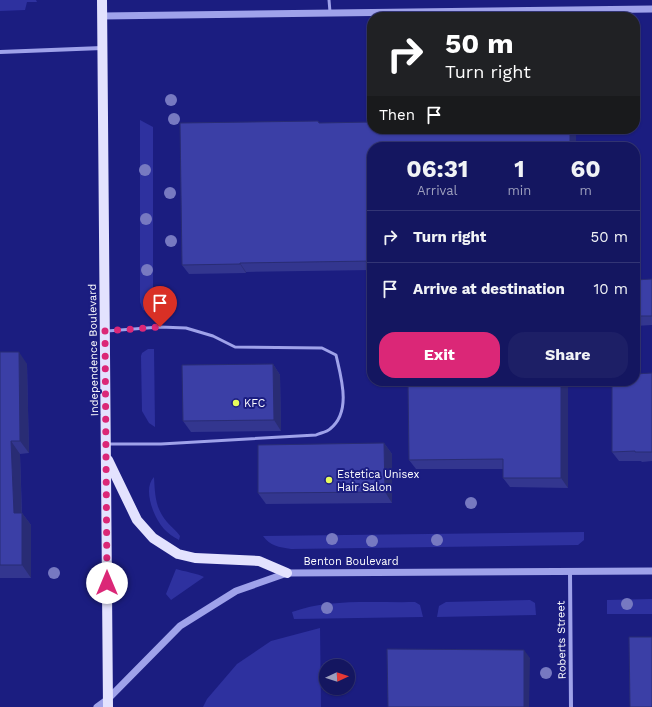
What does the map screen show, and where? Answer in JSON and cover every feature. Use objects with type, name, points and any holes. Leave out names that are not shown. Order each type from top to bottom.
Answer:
[{"type":"main road","name":"Independence Boulevard","points":[[102,0],[108,703]]},
{"type":"main road","points":[[106,456],[137,520],[153,538],[178,554],[195,558],[259,561],[287,573]]},
{"type":"street","points":[[102,16],[652,9]]},
{"type":"street","points":[[0,52],[102,48]]},
{"type":"street","name":"Benton Boulevard","points":[[97,707],[108,703],[180,626],[236,591],[287,573],[652,571]]},
{"type":"street","name":"Roberts Street","points":[[570,572],[571,707]]},
{"type":"lane","points":[[329,0],[330,12]]},
{"type":"lane","points":[[105,331],[160,327],[186,328],[213,336],[235,347],[322,348],[336,355],[343,400],[339,419],[330,430],[316,435],[161,444],[106,444]]},
{"type":"shaded area","points":[[0,0],[36,0],[37,2],[27,2],[25,10],[0,11]]},
{"type":"shaded area","points":[[140,120],[153,127],[153,314],[143,310],[140,302]]},
{"type":"shaded area","points":[[148,349],[154,349],[155,427],[149,423],[142,411],[141,356],[142,353]]},
{"type":"shaded area","points":[[154,477],[155,495],[158,506],[163,517],[180,536],[179,540],[164,529],[153,511],[149,496],[149,489]]},
{"type":"shaded area","points":[[584,532],[584,540],[578,545],[291,549],[272,544],[263,536]]},
{"type":"shaded area","points":[[176,569],[204,577],[171,600],[166,594]]},
{"type":"shaded area","points":[[652,599],[652,614],[607,614],[607,600]]},
{"type":"shaded area","points":[[530,600],[535,603],[536,615],[437,617],[439,606],[446,602]]},
{"type":"shaded area","points":[[415,602],[420,605],[423,617],[294,619],[292,612],[337,603]]},
{"type":"shaded area","points":[[320,628],[319,695],[321,695],[321,707],[203,707],[207,699],[237,664],[271,641]]},
{"type":"building","points":[[318,121],[319,123],[367,122],[367,134],[570,134],[570,142],[367,142],[367,261],[182,265],[180,123]]},
{"type":"building","points":[[652,279],[652,316],[640,316],[640,280]]},
{"type":"building","points":[[0,352],[19,352],[20,441],[11,441],[14,513],[22,513],[22,565],[0,565]]},
{"type":"building","name":"KFC","points":[[273,364],[274,420],[183,421],[182,365]]},
{"type":"building","points":[[652,373],[652,452],[612,452],[612,386],[640,386],[640,374]]},
{"type":"building","points":[[408,386],[561,386],[561,478],[503,478],[503,459],[409,460]]},
{"type":"building","name":"Estetica Unisex Hair Salon","points":[[384,443],[385,492],[258,493],[258,445]]},
{"type":"building","points":[[629,637],[652,637],[652,707],[630,707]]},
{"type":"building","points":[[387,649],[524,650],[524,707],[388,707]]},
{"type":"place","name":"KFC","points":[[236,403]]},
{"type":"place","name":"Estetica Unisex Hair Salon","points":[[329,480]]},
{"type":"route","points":[[107,583],[105,331],[160,327]]}]
